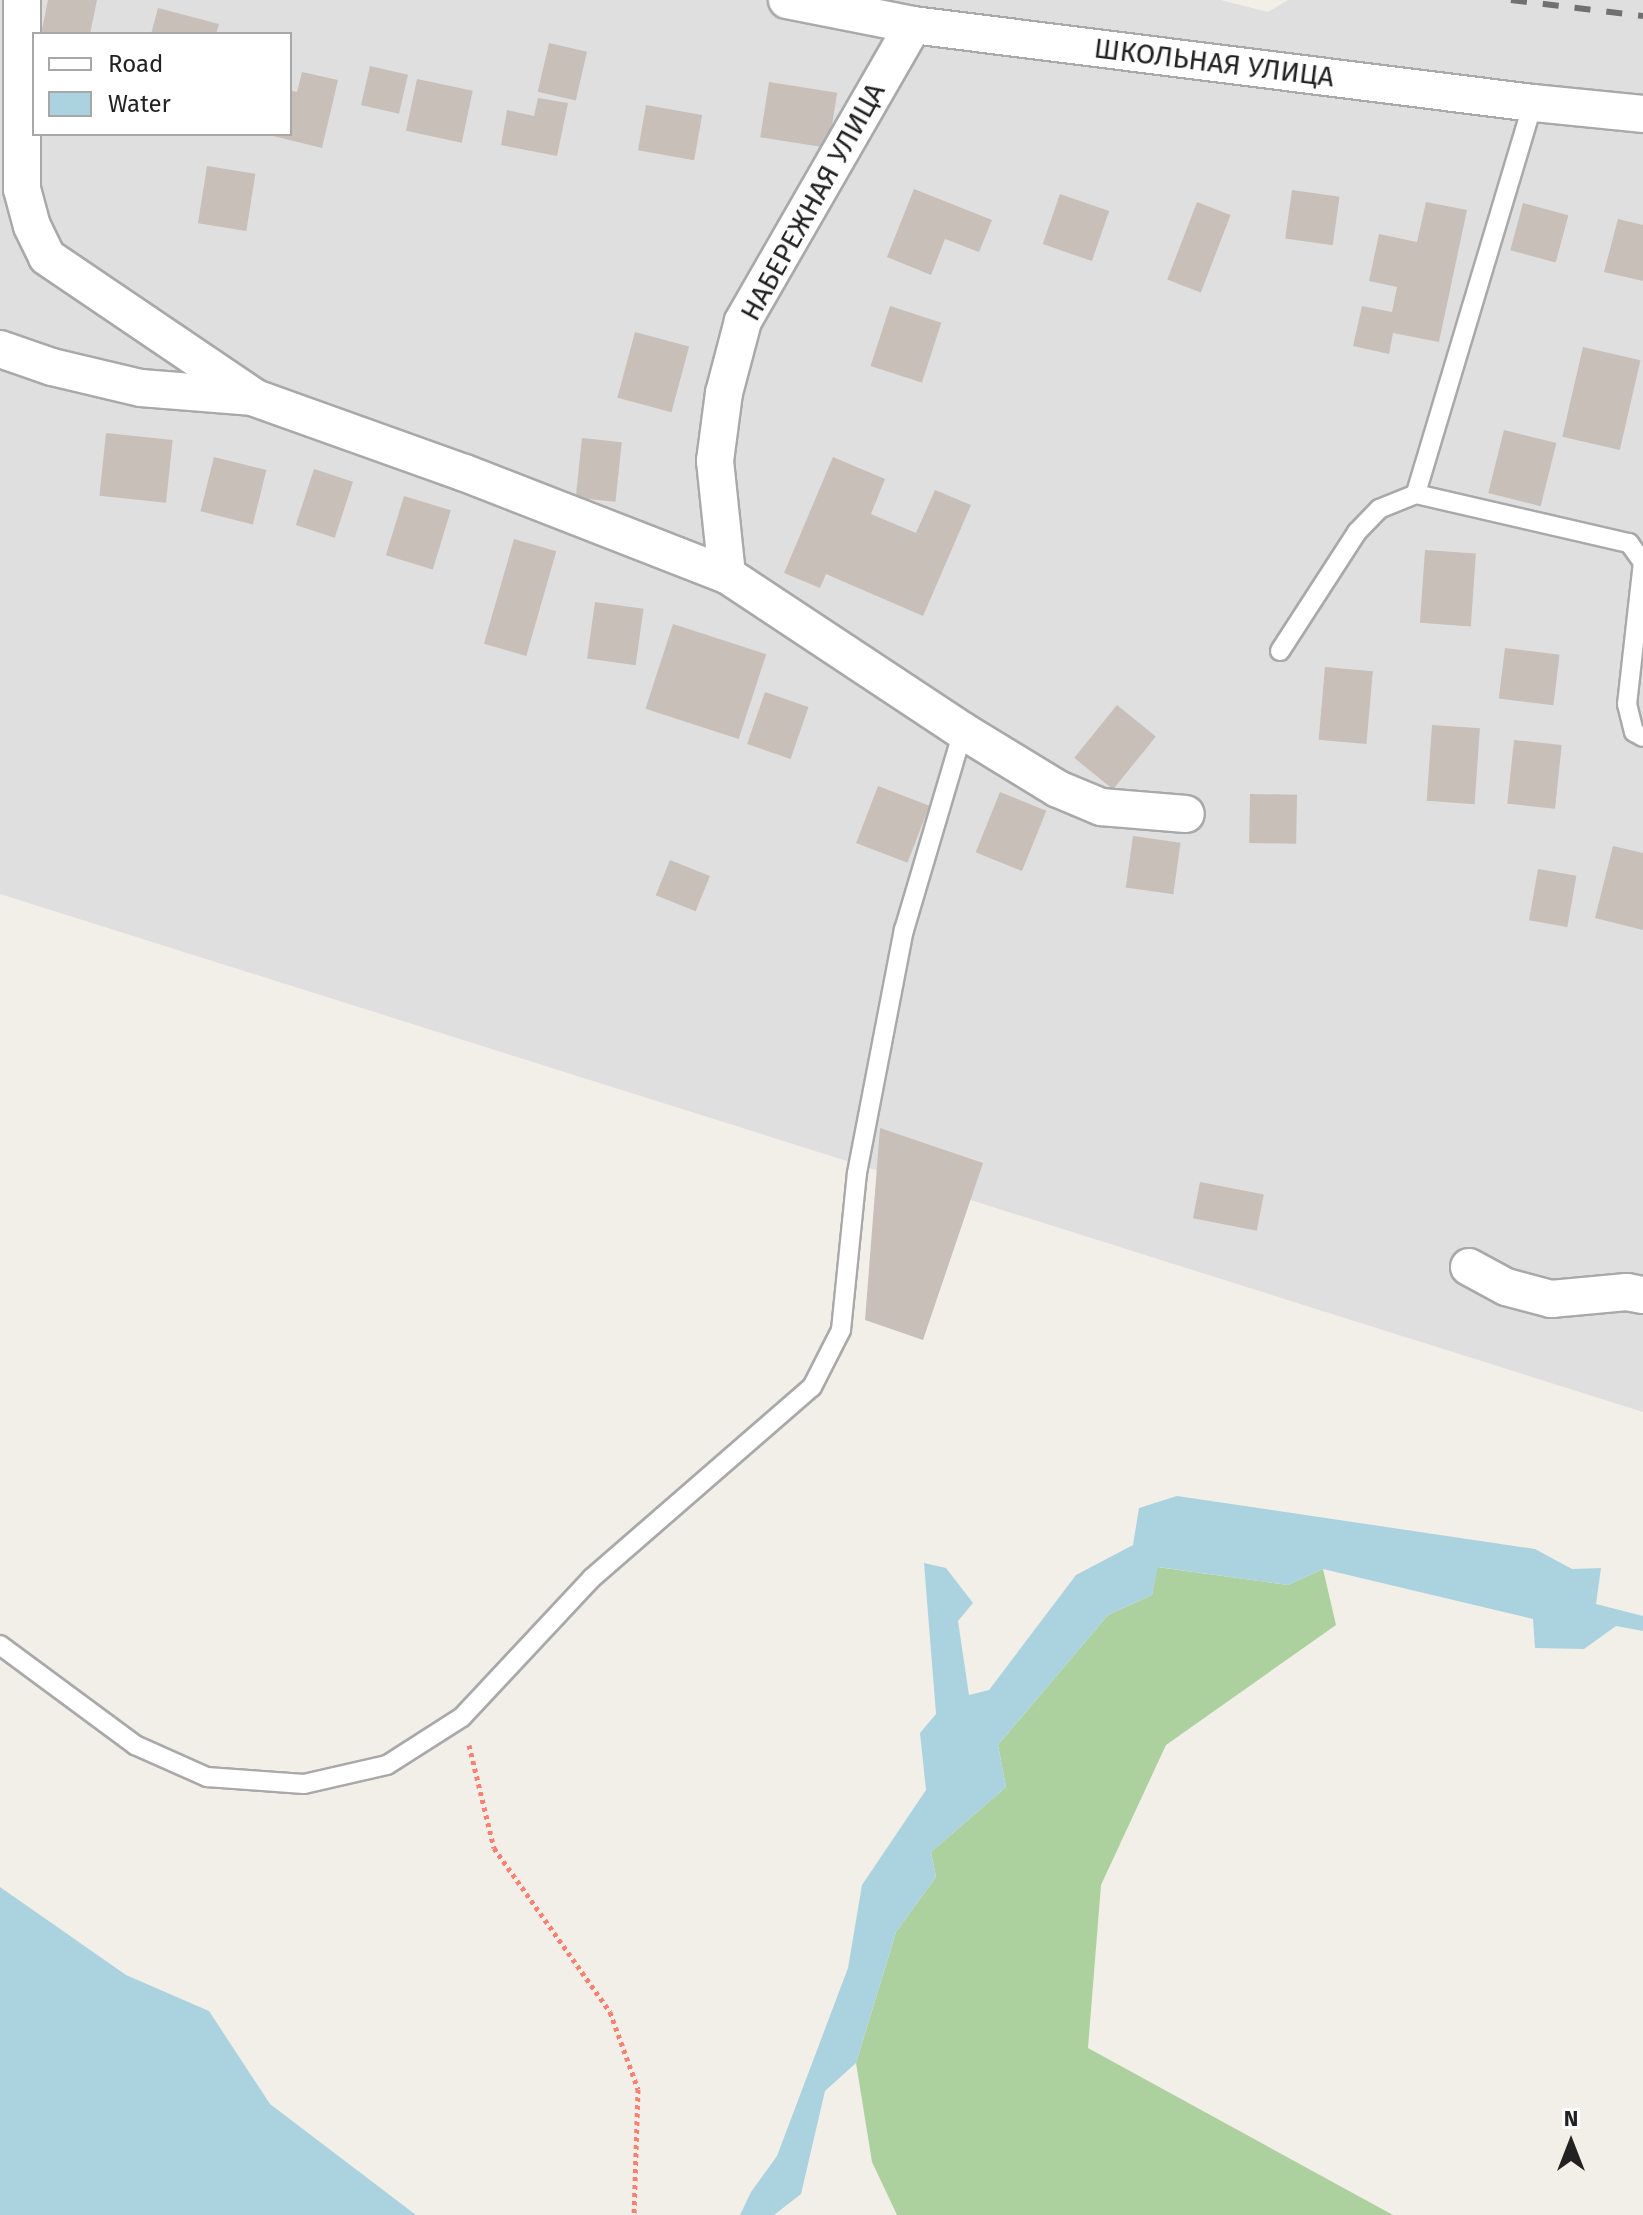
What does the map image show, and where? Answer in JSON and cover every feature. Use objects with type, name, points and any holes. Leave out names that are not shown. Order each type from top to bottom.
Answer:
[{"type":"street","points":[[22,0],[22,189],[32,226],[47,257],[255,398],[465,473],[727,575],[963,731],[1058,789],[1101,807],[1186,814]]},
{"type":"street","name":"ШКОЛЬНАЯ УЛИЦА","points":[[787,0],[913,25],[1643,114]]},
{"type":"street","name":"НАБЕРЕЖНАЯ УЛИЦА","points":[[727,575],[715,461],[724,393],[743,321],[913,25]]},
{"type":"street","points":[[0,349],[52,367],[141,388],[255,398]]},
{"type":"street","points":[[1469,1267],[1506,1287],[1551,1299],[1627,1292],[1643,1295]]},
{"type":"lane","points":[[1416,494],[1533,103]]},
{"type":"lane","points":[[1280,651],[1357,532],[1379,509],[1416,494],[1629,543],[1643,562],[1627,704],[1634,732],[1643,737]]},
{"type":"lane","points":[[0,1645],[135,1745],[207,1777],[304,1784],[387,1765],[462,1717],[592,1578],[812,1387],[841,1330],[857,1173],[904,930],[963,731]]},
{"type":"path","points":[[462,1717],[494,1848],[610,2012],[638,2089],[634,2215]]},
{"type":"shaded area","points":[[0,0],[1221,0],[1268,12],[1288,0],[1643,0],[1643,1412],[0,894]]},
{"type":"green space","points":[[1157,1567],[1288,1585],[1323,1569],[1336,1625],[1166,1745],[1101,1885],[1088,2048],[1393,2215],[897,2215],[872,2162],[856,2063],[896,1932],[936,1877],[931,1852],[1006,1787],[998,1745],[1108,1615],[1152,1595]]},
{"type":"water","points":[[1177,1496],[1535,1549],[1572,1569],[1601,1568],[1596,1604],[1643,1616],[1643,1631],[1616,1626],[1584,1649],[1535,1648],[1533,1619],[1323,1569],[1288,1585],[1158,1567],[1152,1595],[1108,1615],[998,1745],[1006,1787],[931,1852],[936,1877],[896,1932],[856,2063],[825,2091],[801,2194],[774,2215],[740,2215],[751,2192],[777,2156],[848,1968],[862,1885],[926,1790],[920,1733],[936,1714],[924,1563],[946,1568],[973,1603],[958,1621],[969,1695],[989,1690],[1076,1575],[1133,1545],[1139,1508]]},
{"type":"water","points":[[0,1887],[126,1975],[209,2011],[270,2104],[416,2215],[0,2215]]},
{"type":"building","points":[[48,0],[97,0],[90,32],[41,32]]},
{"type":"building","points":[[158,8],[219,24],[217,32],[152,32]]},
{"type":"building","points":[[549,43],[587,52],[576,100],[538,92]]},
{"type":"building","points":[[370,66],[408,75],[399,114],[361,105]]},
{"type":"building","points":[[302,72],[338,80],[322,148],[273,136],[292,136],[292,91],[297,92]]},
{"type":"building","points":[[417,79],[473,91],[462,143],[406,131]]},
{"type":"building","points":[[769,82],[837,93],[828,148],[760,137]]},
{"type":"building","points":[[538,98],[568,103],[557,156],[501,145],[507,110],[534,116]]},
{"type":"building","points":[[646,105],[702,115],[694,160],[638,150]]},
{"type":"building","points":[[207,166],[255,174],[246,231],[198,223]]},
{"type":"building","points":[[914,189],[992,220],[979,252],[945,239],[931,275],[887,257]]},
{"type":"building","points":[[1292,190],[1340,197],[1333,245],[1285,239]]},
{"type":"building","points":[[1060,194],[1109,211],[1092,261],[1043,244]]},
{"type":"building","points":[[1197,202],[1231,215],[1201,292],[1167,279]]},
{"type":"building","points":[[1426,202],[1467,210],[1439,342],[1393,333],[1389,354],[1353,346],[1362,306],[1392,312],[1397,287],[1369,281],[1379,234],[1417,242]]},
{"type":"building","points":[[1523,203],[1568,215],[1556,262],[1510,250]]},
{"type":"building","points":[[1618,219],[1643,225],[1643,281],[1604,272]]},
{"type":"building","points":[[890,306],[941,323],[922,383],[871,366]]},
{"type":"building","points":[[635,332],[689,346],[671,412],[617,398]]},
{"type":"building","points":[[1583,347],[1640,360],[1620,450],[1562,437]]},
{"type":"building","points":[[1504,430],[1556,443],[1541,506],[1488,493]]},
{"type":"building","points":[[106,433],[173,440],[166,503],[99,496]]},
{"type":"building","points":[[582,438],[622,442],[616,502],[576,498]]},
{"type":"building","points":[[214,457],[266,470],[253,524],[200,511]]},
{"type":"building","points":[[833,457],[885,479],[871,514],[916,533],[935,490],[971,505],[923,616],[826,574],[820,588],[784,573]]},
{"type":"building","points":[[314,469],[353,482],[335,538],[296,525]]},
{"type":"building","points":[[404,496],[451,510],[433,570],[386,555]]},
{"type":"building","points":[[514,539],[556,551],[526,656],[484,644]]},
{"type":"building","points":[[1425,550],[1476,554],[1471,626],[1420,623]]},
{"type":"building","points":[[595,602],[644,609],[636,665],[587,658]]},
{"type":"building","points":[[673,624],[766,654],[739,739],[645,709]]},
{"type":"building","points":[[1505,648],[1560,655],[1553,705],[1499,699]]},
{"type":"building","points":[[1325,667],[1373,671],[1366,744],[1319,740]]},
{"type":"building","points":[[765,692],[808,707],[791,759],[747,744]]},
{"type":"building","points":[[1117,705],[1156,736],[1113,789],[1074,758]]},
{"type":"building","points":[[1432,725],[1480,728],[1475,804],[1427,801]]},
{"type":"building","points":[[1514,740],[1562,745],[1555,809],[1507,804]]},
{"type":"building","points":[[878,786],[929,806],[907,863],[856,843]]},
{"type":"building","points":[[1000,792],[1046,811],[1022,871],[976,852]]},
{"type":"building","points":[[1250,794],[1297,795],[1296,844],[1249,843]]},
{"type":"building","points":[[1133,836],[1181,843],[1173,894],[1126,887]]},
{"type":"building","points":[[1613,846],[1643,853],[1643,930],[1595,918]]},
{"type":"building","points":[[670,860],[710,876],[696,911],[656,895]]},
{"type":"building","points":[[1538,869],[1576,876],[1567,927],[1529,920]]},
{"type":"building","points":[[880,1128],[983,1163],[923,1340],[865,1320]]},
{"type":"building","points":[[1200,1182],[1264,1194],[1257,1231],[1193,1218]]},
{"type":"railway","points":[[1511,0],[1643,16]]}]
